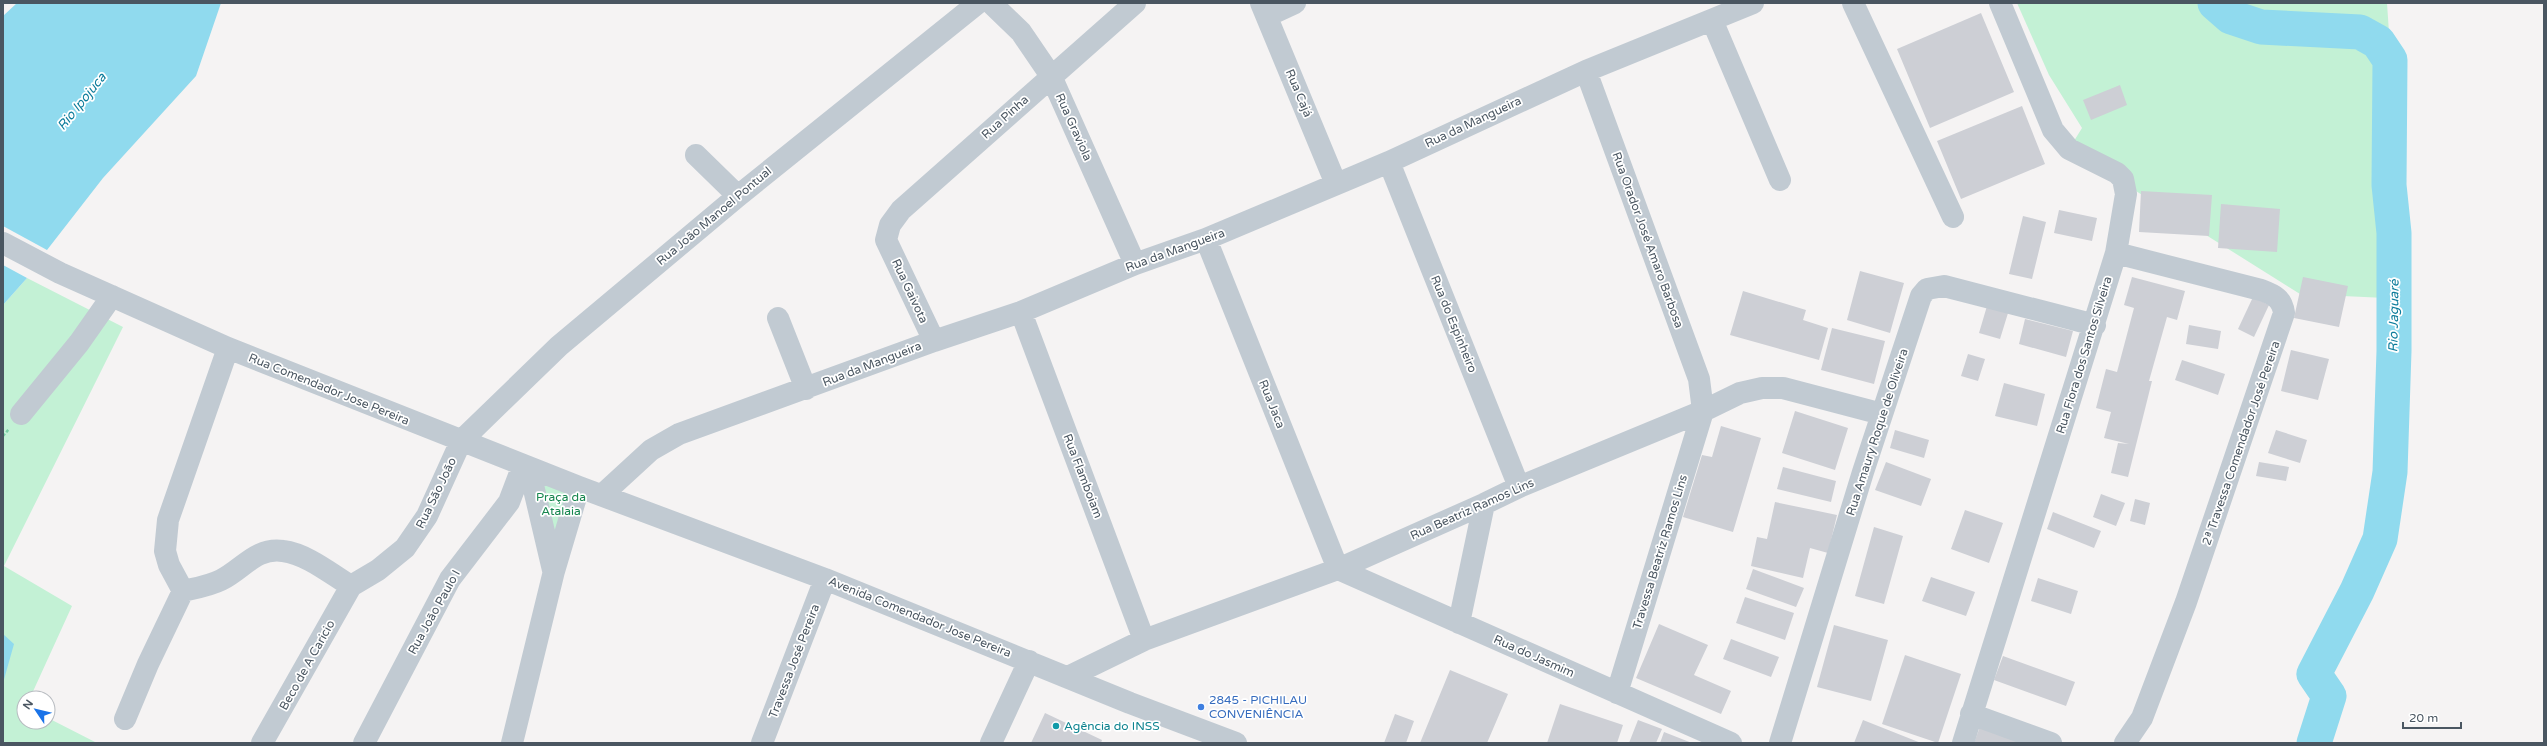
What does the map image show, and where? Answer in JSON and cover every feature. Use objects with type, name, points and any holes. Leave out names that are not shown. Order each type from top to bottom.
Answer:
[{"type":"street","name":"Rua João Manoel Pontual","points":[[461,441],[559,346],[738,196],[978,3]]},
{"type":"street","name":"Rua Graviola","points":[[991,3],[1021,32],[1051,76],[1136,264]]},
{"type":"street","name":"Rua Pinha","points":[[886,240],[890,225],[902,210],[1051,76],[1135,3]]},
{"type":"street","points":[[1264,9],[1295,3]]},
{"type":"street","name":"Rua da Mangueira","points":[[602,495],[651,450],[679,434],[806,389],[934,341],[1021,312],[1136,264],[1206,240],[1389,162],[1586,71],[1753,3]]},
{"type":"street","points":[[1853,3],[1953,217]]},
{"type":"street","name":"Rua Flora dos Santos Silveira","points":[[1963,743],[2095,325],[2116,253],[2126,194],[2123,179],[2109,167],[2069,149],[2053,130],[2000,3]]},
{"type":"street","name":"Rua Cajá","points":[[1264,9],[1336,184]]},
{"type":"street","points":[[1712,20],[1780,180]]},
{"type":"street","name":"Rua Orador José Amaro Barbosa","points":[[1586,71],[1699,379],[1703,411]]},
{"type":"street","points":[[696,155],[738,196]]},
{"type":"street","name":"Rua do Espinheiro","points":[[1389,162],[1519,487]]},
{"type":"street","name":"Rua Gaivota","points":[[886,240],[934,341]]},
{"type":"street","name":"Rua Jaca","points":[[1206,240],[1338,569]]},
{"type":"street","name":"Rua Comendador Jose Pereira","points":[[3,243],[60,273],[228,348],[461,441],[602,495]]},
{"type":"street","name":"2ª Travessa Comendador José Pereira","points":[[2116,253],[2261,290],[2278,298],[2283,304],[2284,313],[2186,602],[2142,718],[2126,743]]},
{"type":"street","name":"Rua Amaury Roque de Oliveira","points":[[1780,743],[1882,414],[1921,296],[1928,289],[1935,286],[1944,286],[1985,295],[2095,325]]},
{"type":"street","points":[[20,414],[79,343],[112,296]]},
{"type":"street","name":"Rua Flamboiam","points":[[1021,312],[1144,640]]},
{"type":"street","points":[[778,318],[806,389]]},
{"type":"street","points":[[183,590],[169,565],[164,551],[168,520],[228,348]]},
{"type":"street","name":"Rua Beatriz Ramos Lins","points":[[1068,677],[1144,640],[1338,569],[1519,487],[1703,411],[1740,392],[1762,388],[1783,388],[1882,414]]},
{"type":"street","name":"Travessa Beatriz Ramos Lins","points":[[1617,693],[1703,411]]},
{"type":"street","name":"Rua São João","points":[[351,586],[378,570],[405,548],[427,516],[461,441]]},
{"type":"street","points":[[526,466],[554,571]]},
{"type":"street","name":"Rua João Paulo I","points":[[364,743],[450,579],[509,502],[526,466]]},
{"type":"street","points":[[512,743],[554,571],[579,487]]},
{"type":"street","name":"Avenida Comendador Jose Pereira","points":[[602,495],[825,579],[1230,742]]},
{"type":"street","points":[[1460,623],[1484,504]]},
{"type":"street","points":[[125,719],[148,664],[183,590],[222,579],[258,554],[270,551],[284,551],[297,555],[351,586]]},
{"type":"street","name":"Rua do Jasmim","points":[[1338,569],[1731,743]]},
{"type":"street","name":"Travessa José Pereira","points":[[762,743],[825,579]]},
{"type":"street","name":"Beco de A Caricio","points":[[262,743],[351,586]]},
{"type":"street","points":[[991,743],[1028,661]]},
{"type":"street","points":[[1971,714],[2051,743]]},
{"type":"green space","points":[[2017,3],[2387,3],[2407,299],[2300,294],[2069,149],[2082,128],[2049,75]]},
{"type":"green space","points":[[27,278],[123,327],[4,566],[72,606],[34,690],[16,690],[16,730],[56,730],[56,722],[97,743],[3,743],[3,305]]},
{"type":"green space","name":"Praça da Atalaia","points":[[538,477],[586,495],[554,551]]},
{"type":"water","name":"Rio Ipojuca","points":[[17,3],[221,3],[196,76],[103,178],[47,250],[3,226],[3,16]]},
{"type":"water","points":[[3,265],[27,278],[3,305]]},
{"type":"water","points":[[3,634],[14,644],[3,683]]},
{"type":"building","points":[[1981,13],[2014,92],[1930,128],[1897,49]]},
{"type":"building","points":[[2120,85],[2127,105],[2091,120],[2083,100]]},
{"type":"building","points":[[2022,106],[2045,164],[1961,199],[1937,141]]},
{"type":"building","points":[[2141,191],[2212,195],[2209,236],[2139,232]]},
{"type":"building","points":[[2221,204],[2280,209],[2277,252],[2218,248]]},
{"type":"building","points":[[2059,210],[2097,218],[2092,241],[2054,233]]},
{"type":"building","points":[[2023,216],[2046,222],[2032,279],[2009,274]]},
{"type":"building","points":[[1860,271],[1904,283],[1890,333],[1847,320]]},
{"type":"building","points":[[2132,277],[2185,291],[2177,320],[2167,317],[2149,381],[2152,381],[2128,477],[2111,473],[2118,443],[2129,444],[2104,438],[2111,412],[2096,408],[2106,369],[2117,372],[2134,308],[2124,305]]},
{"type":"building","points":[[2303,277],[2348,286],[2339,327],[2294,318]]},
{"type":"building","points":[[1743,291],[1806,310],[1803,320],[1828,328],[1819,360],[1730,335]]},
{"type":"building","points":[[2253,297],[2269,305],[2254,337],[2238,329]]},
{"type":"building","points":[[1987,306],[2008,313],[2000,339],[1979,333]]},
{"type":"building","points":[[2025,319],[2073,331],[2066,357],[2019,344]]},
{"type":"building","points":[[2189,325],[2221,331],[2218,349],[2186,344]]},
{"type":"building","points":[[1832,328],[1885,341],[1874,384],[1821,370]]},
{"type":"building","points":[[2291,350],[2329,359],[2318,400],[2281,391]]},
{"type":"building","points":[[1968,354],[1985,359],[1978,381],[1961,376]]},
{"type":"building","points":[[2182,360],[2225,374],[2218,395],[2175,380]]},
{"type":"building","points":[[2004,383],[2045,394],[2037,426],[1995,416]]},
{"type":"building","points":[[1795,411],[1848,428],[1835,470],[1782,453]]},
{"type":"building","points":[[1721,426],[1761,438],[1733,532],[1683,517],[1702,455],[1712,457]]},
{"type":"building","points":[[1895,430],[1929,440],[1924,458],[1890,448]]},
{"type":"building","points":[[2276,430],[2307,440],[2300,463],[2268,453]]},
{"type":"building","points":[[1886,462],[1931,479],[1921,506],[1875,490]]},
{"type":"building","points":[[2259,462],[2289,467],[2286,481],[2256,476]]},
{"type":"building","points":[[1783,467],[1836,481],[1831,502],[1777,489]]},
{"type":"building","points":[[2101,494],[2125,503],[2116,526],[2093,517]]},
{"type":"building","points":[[2135,499],[2150,503],[2145,525],[2130,521]]},
{"type":"building","points":[[1775,502],[1837,515],[1828,553],[1810,548],[1803,578],[1751,566],[1757,537],[1767,539]]},
{"type":"building","points":[[1965,510],[2003,523],[1989,563],[1951,549]]},
{"type":"building","points":[[2053,512],[2101,531],[2094,548],[2047,529]]},
{"type":"building","points":[[1874,527],[1903,536],[1884,604],[1855,596]]},
{"type":"building","points":[[1753,569],[1804,588],[1796,607],[1746,589]]},
{"type":"building","points":[[1931,577],[1975,592],[1966,616],[1922,601]]},
{"type":"building","points":[[2038,578],[2078,591],[2071,614],[2031,601]]},
{"type":"building","points":[[1745,597],[1794,613],[1785,640],[1736,623]]},
{"type":"building","points":[[1659,624],[1708,645],[1694,675],[1731,691],[1721,714],[1636,678]]},
{"type":"building","points":[[1834,625],[1888,640],[1871,701],[1817,687]]},
{"type":"building","points":[[1731,639],[1779,657],[1771,677],[1723,659]]},
{"type":"building","points":[[1905,655],[1961,674],[1938,743],[1882,724]]},
{"type":"building","points":[[2003,656],[2075,682],[2066,706],[1994,680]]},
{"type":"building","points":[[1450,670],[1508,694],[1487,743],[1420,743]]},
{"type":"building","points":[[1560,704],[1623,725],[1617,743],[1547,743]]},
{"type":"building","name":"Agência do INSS","points":[[1045,713],[1102,740],[1101,743],[1031,743]]},
{"type":"building","points":[[1395,714],[1414,721],[1406,743],[1384,743]]},
{"type":"building","points":[[1638,720],[1662,729],[1656,743],[1629,743]]},
{"type":"building","points":[[1863,720],[1921,743],[1854,743]]},
{"type":"building","points":[[1981,724],[2034,743],[1974,743]]},
{"type":"building","points":[[1664,732],[1692,743],[1660,743]]},
{"type":"waterway","name":"Rio Jaguaré","points":[[2215,3],[2231,17],[2261,27],[2360,32],[2378,42],[2390,60],[2389,185],[2394,233],[2394,351],[2390,472],[2380,539],[2357,591],[2314,674],[2329,696],[2314,743]]},
{"type":"place","name":"2845 - PICHILAU CONVENIÊNCIA","points":[[1201,707]]},
{"type":"place","name":"Agência do INSS","points":[[1056,726]]}]
